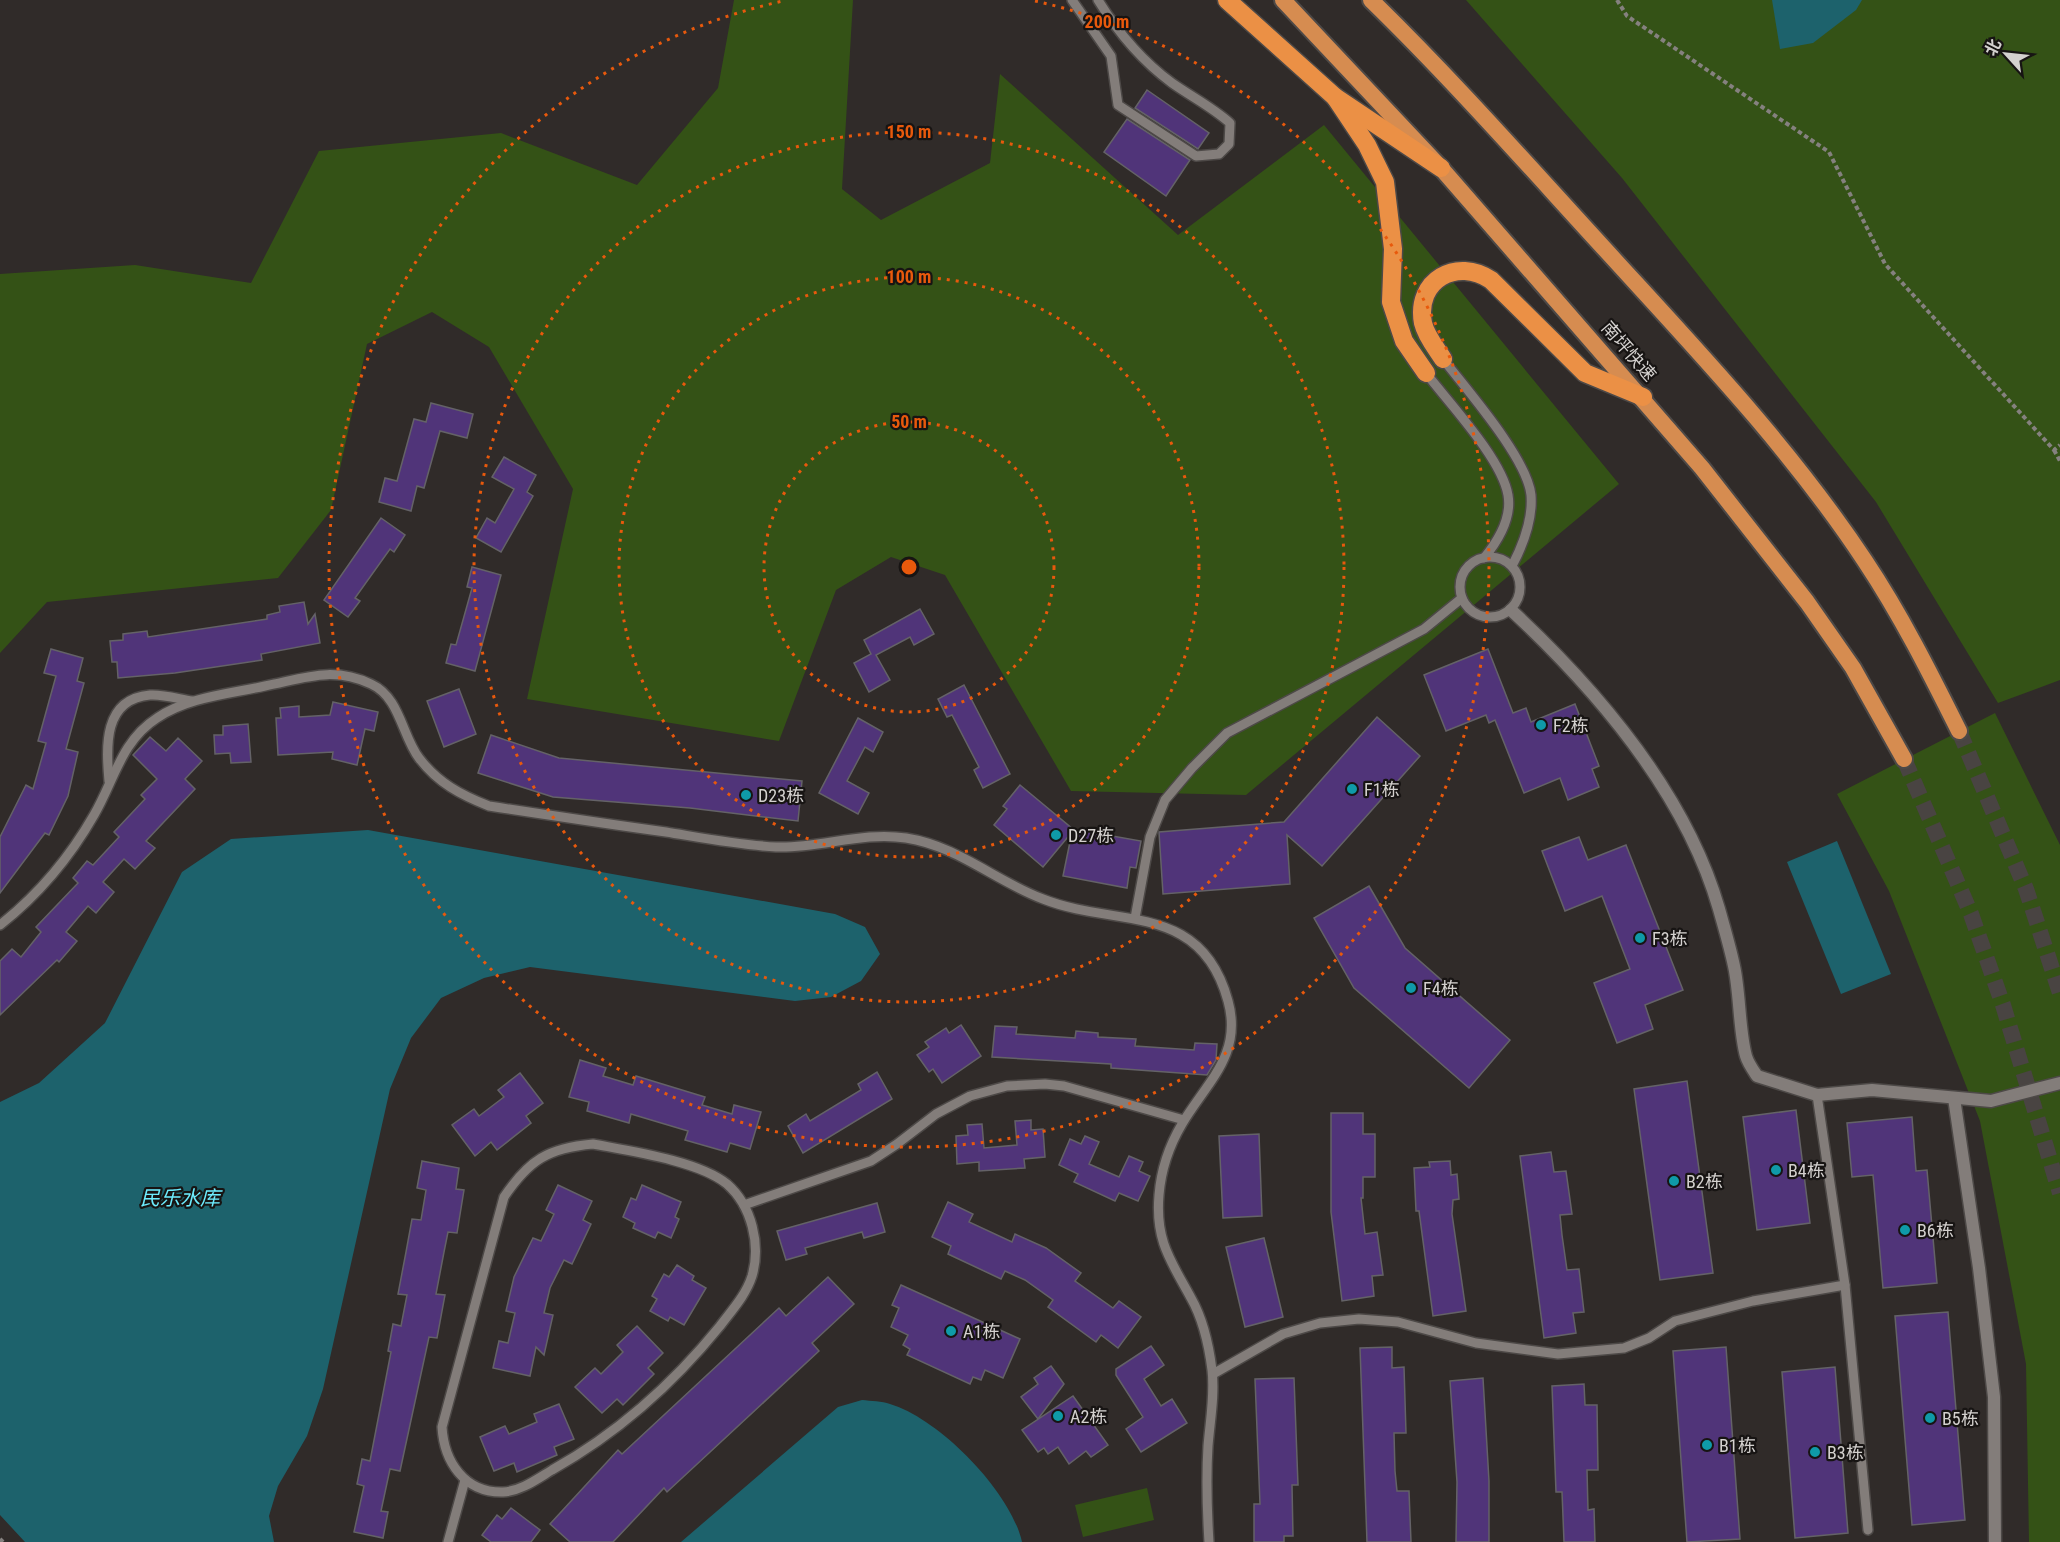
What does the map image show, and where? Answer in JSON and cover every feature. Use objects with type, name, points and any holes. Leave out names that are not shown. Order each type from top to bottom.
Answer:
[{"type":"highway","points":[[1227,0],[1335,97],[1441,168]]},
{"type":"highway","name":"南坪快速","points":[[1283,0],[1441,168],[1643,397],[1807,602],[1853,668],[1904,759]]},
{"type":"highway","points":[[1371,0],[1441,68],[1701,355],[1790,458],[1866,561],[1919,651],[1959,730]]},
{"type":"highway","points":[[1335,97],[1367,145],[1385,182],[1393,249],[1391,302],[1404,341],[1426,373]]},
{"type":"highway","points":[[1443,359],[1423,324],[1422,302],[1431,286],[1443,275],[1462,269],[1479,272],[1491,280],[1585,372],[1643,397]]},
{"type":"street","points":[[1511,610],[1552,649],[1596,697],[1668,798],[1696,850],[1718,905],[1731,956],[1746,1056],[1757,1076],[1817,1095],[1872,1089],[1991,1101],[2060,1083]]},
{"type":"street","points":[[1954,1098],[1994,1397],[1995,1542]]},
{"type":"lane","points":[[1072,0],[1111,56],[1118,105],[1196,156],[1219,154],[1229,144],[1230,123],[1210,105],[1172,83],[1134,49],[1098,0]]},
{"type":"lane","points":[[1443,359],[1513,454],[1531,494],[1530,517],[1523,545],[1512,567]]},
{"type":"lane","points":[[1426,373],[1490,457],[1501,474],[1508,496],[1506,520],[1498,541],[1484,558],[1467,568],[1460,587],[1462,598],[1474,613],[1484,617],[1493,617],[1511,610],[1520,593],[1517,574],[1512,567],[1504,560],[1484,558]]},
{"type":"lane","points":[[1135,918],[1150,837],[1165,800],[1227,733],[1424,629],[1462,598]]},
{"type":"lane","points":[[0,925],[34,895],[56,870],[82,834],[110,786],[126,748],[140,731],[175,708],[194,702],[322,674],[349,674],[375,685],[394,705],[418,757],[437,779],[462,796],[489,806],[756,846],[807,846],[867,837],[903,837],[948,849],[1042,899],[1088,912],[1135,918],[1168,926],[1196,945],[1218,971],[1229,1003],[1231,1038],[1221,1070],[1184,1120],[1171,1144],[1162,1170],[1158,1197],[1160,1225],[1166,1251],[1177,1276],[1192,1299],[1206,1335],[1213,1374],[1206,1481],[1209,1542]]},
{"type":"lane","points":[[110,786],[106,739],[117,713],[133,701],[152,695],[194,702]]},
{"type":"lane","points":[[744,1205],[871,1161],[953,1104],[1007,1086],[1045,1084],[1064,1086],[1184,1120]]},
{"type":"lane","points":[[1817,1095],[1845,1285],[1868,1530]]},
{"type":"lane","points":[[593,1144],[708,1171],[728,1186],[744,1205],[753,1228],[756,1252],[752,1277],[741,1299],[695,1356],[635,1414],[585,1452],[522,1488],[502,1492],[483,1489],[465,1480],[452,1465],[444,1447],[442,1427],[504,1197],[519,1174],[540,1157],[566,1146],[593,1144]]},
{"type":"lane","points":[[1213,1374],[1283,1334],[1320,1323],[1359,1319],[1398,1322],[1476,1343],[1557,1354],[1624,1348],[1649,1338],[1675,1321],[1714,1310],[1845,1285]]},
{"type":"lane","points":[[448,1542],[465,1480]]},
{"type":"path","points":[[1617,0],[1627,15],[1829,152],[1885,264],[2054,450],[2060,461]]},
{"type":"path","points":[[2054,450],[2060,445]]},
{"type":"path","points":[[0,1539],[3,1542]]},
{"type":"green space","points":[[734,0],[853,0],[842,189],[881,220],[990,163],[1000,74],[1178,235],[1324,125],[1619,484],[1246,795],[1071,791],[945,575],[891,557],[836,590],[779,741],[527,699],[573,489],[489,347],[432,312],[367,344],[331,510],[278,578],[47,602],[0,653],[0,274],[135,265],[251,283],[319,151],[501,133],[637,185],[718,88]]},
{"type":"green space","points":[[1466,0],[2060,0],[2060,680],[1998,703],[1876,502],[1622,178]]},
{"type":"green space","points":[[1995,713],[2060,845],[2060,1542],[2029,1542],[2026,1364],[1980,1121],[1889,891],[1837,794]]},
{"type":"green space","points":[[1147,1488],[1154,1520],[1083,1537],[1075,1505]]},
{"type":"water","points":[[1772,0],[1862,0],[1856,10],[1813,43],[1780,49]]},
{"type":"water","name":"民乐水库","points":[[368,830],[835,914],[865,927],[880,954],[861,981],[831,997],[795,1001],[530,967],[484,978],[441,998],[411,1038],[390,1089],[323,1389],[307,1436],[278,1486],[269,1516],[274,1542],[25,1542],[0,1515],[0,1102],[39,1083],[105,1023],[182,872],[231,839]]},
{"type":"water","points":[[1837,841],[1891,974],[1841,994],[1787,862]]},
{"type":"water","points":[[862,1400],[887,1403],[910,1412],[951,1441],[989,1480],[1004,1501],[1022,1542],[681,1542],[838,1407]]},
{"type":"building","points":[[1147,90],[1209,133],[1198,149],[1135,108]]},
{"type":"building","points":[[1127,119],[1190,160],[1166,196],[1104,152]]},
{"type":"building","points":[[431,403],[473,414],[467,438],[440,431],[424,488],[417,486],[411,511],[379,502],[385,478],[397,481],[414,419],[426,422]]},
{"type":"building","points":[[504,457],[536,475],[527,492],[533,496],[501,552],[476,538],[487,518],[495,523],[514,489],[492,477]]},
{"type":"building","points":[[381,518],[405,535],[394,552],[390,549],[355,598],[360,601],[348,617],[324,600]]},
{"type":"building","points":[[472,567],[501,575],[475,671],[446,663],[451,644],[456,645],[472,588],[467,587]]},
{"type":"building","points":[[304,602],[308,624],[315,614],[320,643],[261,654],[262,660],[175,673],[118,678],[117,662],[112,662],[110,641],[123,640],[123,634],[147,631],[148,637],[267,619],[267,615],[280,612],[279,606]]},
{"type":"building","points":[[920,609],[934,634],[914,645],[910,637],[876,655],[890,680],[869,692],[854,663],[871,654],[864,640]]},
{"type":"building","points":[[51,649],[83,658],[77,681],[84,683],[66,749],[78,752],[68,796],[49,835],[45,833],[0,893],[0,837],[26,785],[33,789],[46,743],[38,741],[56,676],[44,673]]},
{"type":"building","name":"F2栋","points":[[1488,649],[1513,713],[1526,708],[1531,722],[1575,704],[1599,766],[1592,769],[1599,787],[1568,800],[1560,778],[1524,793],[1495,720],[1489,723],[1486,715],[1446,731],[1424,675]]},
{"type":"building","points":[[964,685],[1010,774],[983,788],[974,770],[979,767],[952,715],[947,717],[938,699]]},
{"type":"building","points":[[459,689],[476,734],[444,747],[427,701]]},
{"type":"building","points":[[333,702],[378,712],[374,731],[365,729],[357,765],[332,759],[333,752],[278,755],[276,718],[281,718],[280,708],[299,706],[299,717],[330,715]]},
{"type":"building","name":"F1栋","points":[[1377,717],[1420,756],[1322,866],[1287,835],[1290,884],[1163,894],[1159,832],[1284,822]]},
{"type":"building","points":[[858,718],[883,732],[873,752],[865,747],[847,781],[869,793],[858,814],[819,793]]},
{"type":"building","points":[[248,724],[251,762],[231,763],[230,753],[215,754],[214,735],[223,735],[223,726]]},
{"type":"building","points":[[491,735],[559,758],[802,781],[798,821],[690,808],[553,797],[478,773]]},
{"type":"building","points":[[150,737],[166,751],[178,738],[202,761],[185,779],[195,789],[146,841],[155,848],[135,869],[124,859],[103,882],[114,892],[96,913],[88,906],[66,932],[77,941],[59,962],[57,960],[0,1015],[0,961],[12,949],[21,957],[41,932],[36,927],[78,883],[73,878],[87,861],[93,865],[119,837],[114,832],[145,799],[141,795],[157,779],[133,755]]},
{"type":"building","name":"D27栋","points":[[1020,785],[1073,829],[1141,841],[1136,868],[1130,867],[1127,888],[1063,876],[1072,832],[1043,867],[994,825],[1007,809],[1003,806]]},
{"type":"building","name":"F3栋","points":[[1579,837],[1588,860],[1626,845],[1683,990],[1645,1005],[1653,1029],[1617,1043],[1594,983],[1630,969],[1602,896],[1565,911],[1542,851]]},
{"type":"building","name":"F4栋","points":[[1369,886],[1405,948],[1510,1040],[1469,1088],[1354,988],[1314,918]]},
{"type":"building","points":[[961,1025],[981,1056],[942,1083],[933,1069],[929,1072],[917,1055],[929,1047],[925,1042],[946,1028],[949,1033]]},
{"type":"building","points":[[995,1026],[1017,1027],[1016,1034],[1075,1038],[1076,1031],[1098,1033],[1098,1037],[1136,1039],[1135,1046],[1194,1050],[1195,1043],[1217,1044],[1216,1060],[1207,1075],[1111,1068],[1111,1064],[992,1057]]},
{"type":"building","points":[[580,1060],[606,1068],[603,1076],[633,1085],[636,1076],[705,1097],[702,1105],[732,1114],[734,1105],[761,1112],[750,1149],[730,1143],[727,1152],[685,1140],[688,1131],[631,1114],[629,1123],[587,1111],[589,1102],[569,1097]]},
{"type":"building","points":[[877,1072],[892,1099],[803,1153],[788,1126],[806,1114],[810,1121],[861,1090],[858,1084]]},
{"type":"building","points":[[520,1073],[543,1103],[526,1116],[531,1123],[497,1150],[491,1142],[475,1156],[452,1125],[474,1109],[479,1116],[504,1097],[498,1090]]},
{"type":"building","name":"B2栋","points":[[1687,1081],[1713,1273],[1660,1280],[1634,1089]]},
{"type":"building","name":"B4栋","points":[[1796,1110],[1810,1223],[1757,1230],[1743,1117]]},
{"type":"building","points":[[1331,1113],[1363,1113],[1363,1134],[1375,1134],[1375,1177],[1363,1177],[1363,1198],[1361,1198],[1365,1234],[1377,1232],[1383,1275],[1372,1276],[1374,1296],[1342,1301],[1331,1212]]},
{"type":"building","name":"B6栋","points":[[1912,1117],[1916,1171],[1927,1170],[1937,1283],[1883,1288],[1873,1175],[1852,1177],[1847,1123]]},
{"type":"building","points":[[1031,1120],[1031,1130],[1043,1129],[1045,1157],[1024,1159],[1025,1168],[979,1171],[979,1162],[957,1164],[956,1136],[968,1135],[967,1125],[982,1124],[984,1148],[1017,1145],[1015,1121]]},
{"type":"building","points":[[1259,1134],[1262,1216],[1223,1218],[1219,1136]]},
{"type":"building","points":[[1085,1136],[1099,1142],[1089,1164],[1119,1177],[1129,1156],[1143,1162],[1139,1171],[1150,1176],[1138,1201],[1119,1193],[1115,1201],[1074,1182],[1078,1174],[1059,1165],[1070,1139],[1081,1144]]},
{"type":"building","points":[[1551,1152],[1554,1172],[1566,1171],[1572,1214],[1560,1215],[1562,1235],[1567,1270],[1579,1269],[1584,1312],[1573,1313],[1576,1333],[1544,1338],[1520,1156]]},
{"type":"building","points":[[422,1161],[459,1168],[456,1189],[464,1190],[457,1233],[448,1232],[436,1294],[445,1295],[437,1338],[429,1337],[400,1471],[390,1469],[381,1511],[388,1512],[383,1538],[354,1532],[364,1486],[357,1484],[362,1459],[370,1461],[391,1352],[388,1351],[393,1324],[401,1326],[407,1295],[398,1294],[412,1219],[421,1220],[426,1190],[417,1188]]},
{"type":"building","points":[[1450,1161],[1451,1175],[1457,1174],[1459,1199],[1453,1200],[1452,1214],[1466,1311],[1433,1316],[1419,1211],[1416,1211],[1414,1168],[1430,1167],[1429,1162]]},
{"type":"building","points":[[558,1185],[592,1201],[583,1220],[591,1224],[572,1264],[564,1260],[550,1288],[544,1313],[553,1315],[544,1355],[536,1347],[530,1376],[493,1368],[499,1341],[508,1343],[515,1313],[506,1311],[514,1277],[533,1238],[541,1241],[554,1214],[546,1210]]},
{"type":"building","points":[[642,1185],[681,1202],[675,1217],[679,1219],[671,1238],[658,1232],[655,1238],[633,1228],[635,1223],[623,1217],[631,1198],[636,1200]]},
{"type":"building","points":[[948,1202],[973,1214],[969,1222],[1012,1242],[1015,1234],[1046,1248],[1081,1273],[1075,1281],[1113,1308],[1119,1301],[1141,1317],[1118,1348],[1101,1335],[1096,1342],[1048,1307],[1053,1300],[1025,1280],[1005,1271],[1001,1279],[948,1254],[951,1246],[932,1237]]},
{"type":"building","points":[[877,1203],[885,1232],[864,1238],[862,1232],[805,1248],[807,1254],[786,1260],[777,1231]]},
{"type":"building","points":[[1264,1238],[1283,1317],[1245,1327],[1226,1247]]},
{"type":"building","points":[[677,1265],[694,1276],[692,1280],[706,1288],[684,1325],[670,1317],[668,1321],[650,1311],[657,1299],[652,1296],[664,1274],[669,1277]]},
{"type":"building","points":[[828,1277],[854,1304],[812,1343],[819,1351],[667,1492],[664,1488],[613,1542],[570,1542],[550,1524],[618,1450],[622,1454],[779,1308],[786,1316]]},
{"type":"building","name":"A1栋","points":[[901,1285],[1020,1339],[1003,1378],[985,1370],[981,1380],[973,1377],[970,1384],[907,1355],[910,1349],[903,1345],[908,1335],[891,1327],[899,1308],[892,1305]]},
{"type":"building","name":"B5栋","points":[[1948,1312],[1965,1520],[1912,1525],[1895,1316]]},
{"type":"building","points":[[637,1326],[663,1353],[648,1368],[654,1374],[623,1405],[617,1399],[602,1413],[575,1387],[595,1368],[601,1374],[623,1352],[617,1345]]},
{"type":"building","points":[[1151,1346],[1164,1365],[1144,1379],[1161,1406],[1172,1399],[1187,1423],[1141,1452],[1126,1429],[1143,1417],[1116,1375],[1116,1369]]},
{"type":"building","points":[[1392,1347],[1392,1368],[1404,1367],[1406,1433],[1394,1433],[1395,1471],[1397,1491],[1409,1491],[1411,1542],[1367,1542],[1360,1348]]},
{"type":"building","name":"B1栋","points":[[1726,1347],[1740,1539],[1687,1542],[1673,1351]]},
{"type":"building","points":[[1051,1366],[1064,1384],[1038,1419],[1021,1397],[1038,1384],[1034,1378]]},
{"type":"building","name":"B3栋","points":[[1835,1367],[1848,1533],[1795,1538],[1782,1372]]},
{"type":"building","points":[[1294,1378],[1298,1485],[1292,1485],[1293,1536],[1284,1536],[1284,1542],[1254,1542],[1254,1504],[1260,1504],[1255,1379]]},
{"type":"building","points":[[1483,1378],[1489,1481],[1489,1542],[1456,1542],[1457,1482],[1450,1381]]},
{"type":"building","points":[[1584,1384],[1585,1405],[1597,1405],[1598,1470],[1587,1470],[1588,1510],[1594,1509],[1595,1542],[1564,1542],[1562,1492],[1556,1492],[1552,1386]]},
{"type":"building","name":"A2栋","points":[[1073,1396],[1108,1445],[1091,1457],[1086,1451],[1069,1464],[1058,1447],[1048,1454],[1044,1448],[1038,1452],[1022,1430]]},
{"type":"building","points":[[559,1404],[574,1439],[554,1447],[557,1455],[517,1472],[514,1463],[494,1471],[480,1437],[505,1426],[509,1434],[537,1422],[534,1414]]},
{"type":"building","points":[[511,1508],[540,1530],[531,1542],[491,1542],[482,1535],[497,1515],[502,1519]]},
{"type":"tunnel","points":[[1959,731],[2026,889],[2060,993]]},
{"type":"tunnel","points":[[1904,759],[1971,914],[2003,1005],[2060,1193]]},
{"type":"place","name":"F2栋","points":[[1541,725]]},
{"type":"place","name":"F1栋","points":[[1352,789]]},
{"type":"place","name":"D23栋","points":[[746,795]]},
{"type":"place","name":"D27栋","points":[[1056,835]]},
{"type":"place","name":"F3栋","points":[[1640,938]]},
{"type":"place","name":"F4栋","points":[[1411,988]]},
{"type":"place","name":"B4栋","points":[[1776,1170]]},
{"type":"place","name":"B2栋","points":[[1674,1181]]},
{"type":"place","name":"B6栋","points":[[1905,1230]]},
{"type":"place","name":"A1栋","points":[[951,1331]]},
{"type":"place","name":"A2栋","points":[[1058,1416]]},
{"type":"place","name":"B5栋","points":[[1930,1418]]},
{"type":"place","name":"B1栋","points":[[1707,1445]]},
{"type":"place","name":"B3栋","points":[[1815,1452]]}]
